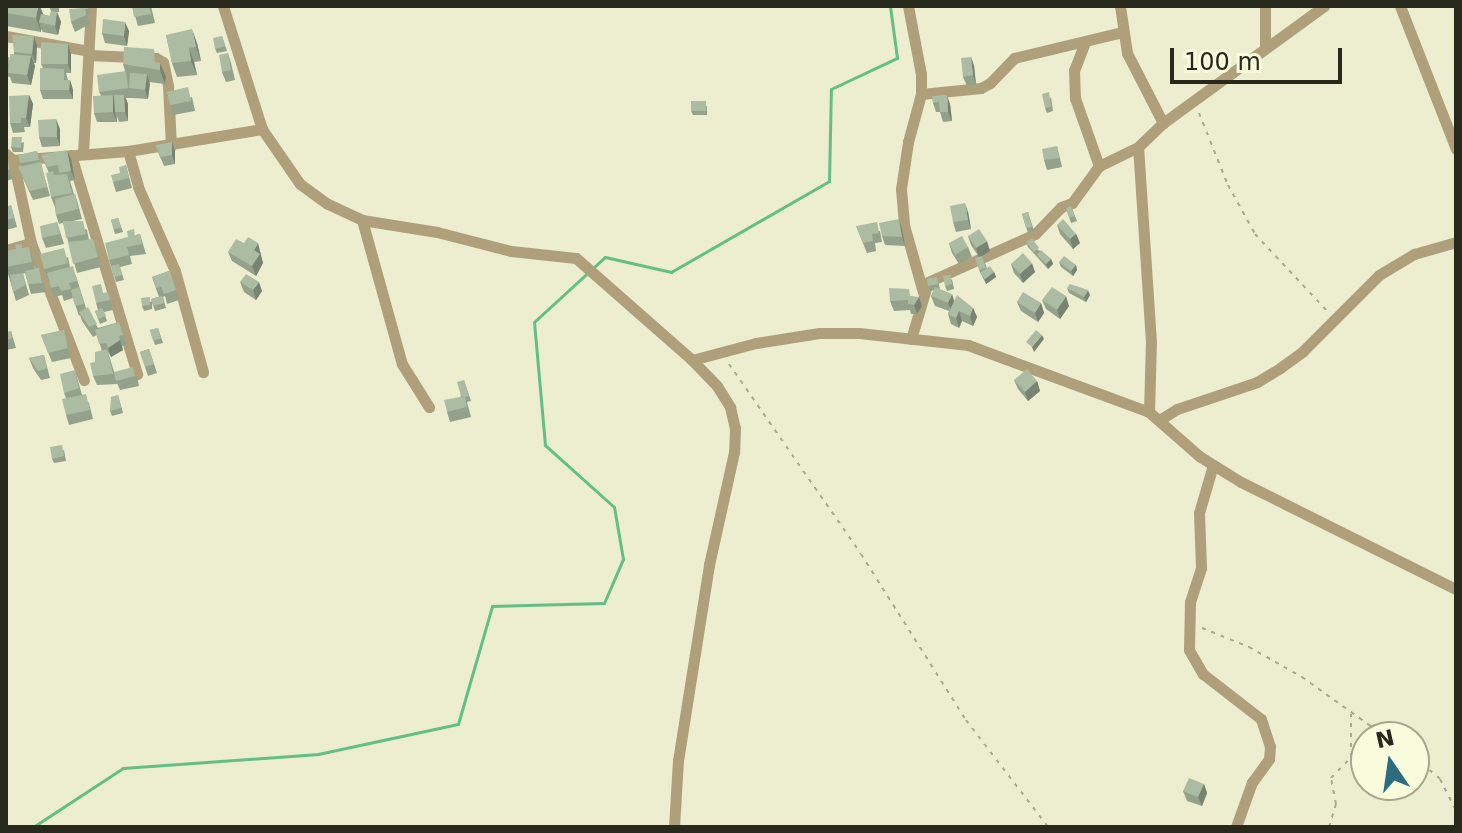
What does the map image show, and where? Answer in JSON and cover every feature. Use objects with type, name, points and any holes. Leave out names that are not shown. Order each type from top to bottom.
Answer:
[{"type":"street","points":[[91,6],[89,53],[77,154],[137,374]]},
{"type":"street","points":[[223,6],[262,129],[300,184],[328,204],[362,220],[437,232],[511,251],[576,258],[692,360],[717,386],[730,407],[735,428],[734,452],[709,565],[678,760],[674,827]]},
{"type":"street","points":[[908,6],[921,74],[921,94],[908,142],[901,189],[904,225],[923,292]]},
{"type":"street","points":[[1120,6],[1122,32],[1136,75],[1163,123]]},
{"type":"street","points":[[1265,6],[1265,47]]},
{"type":"street","points":[[911,339],[923,292],[937,276],[1035,234],[1061,207],[1072,203],[1099,166],[1138,147],[1163,123],[1324,6]]},
{"type":"street","points":[[1400,6],[1456,149]]},
{"type":"street","points":[[921,94],[981,88],[998,76],[1008,61],[1122,32]]},
{"type":"street","points":[[6,36],[89,53],[156,58],[163,62],[168,86],[171,146]]},
{"type":"street","points":[[1085,42],[1074,70],[1075,98],[1099,166]]},
{"type":"street","points":[[84,380],[31,243],[9,157],[128,151],[262,129]]},
{"type":"street","points":[[1138,147],[1151,342],[1149,412]]},
{"type":"street","points":[[128,151],[138,187],[175,271],[203,372]]},
{"type":"street","points":[[362,220],[402,364],[429,407]]},
{"type":"street","points":[[1161,419],[1177,409],[1238,390],[1269,375],[1303,351],[1379,275],[1395,264],[1436,246],[1456,242]]},
{"type":"street","points":[[6,250],[31,243]]},
{"type":"street","points":[[692,360],[819,333],[968,345],[1149,412],[1213,465],[1284,506],[1456,589]]},
{"type":"street","points":[[1213,465],[1199,513],[1201,568],[1192,594],[1189,650],[1203,674],[1261,719],[1270,746],[1269,759],[1252,782],[1236,827]]},
{"type":"path","points":[[1194,100],[1228,185],[1255,234],[1293,278],[1336,320]]},
{"type":"path","points":[[721,352],[861,554],[966,720],[1048,827]]},
{"type":"path","points":[[1189,623],[1249,647],[1302,677],[1364,721]]},
{"type":"path","points":[[1329,827],[1336,804],[1331,778],[1351,757],[1351,712]]},
{"type":"path","points":[[1430,771],[1440,779],[1456,810]]},
{"type":"path","points":[[1358,827],[1456,826]]},
{"type":"building","points":[[6,6],[38,6],[36,18],[6,13]]},
{"type":"building","points":[[132,6],[149,6],[151,14],[134,17]]},
{"type":"building","points":[[85,8],[86,15],[71,22],[69,9]]},
{"type":"building","points":[[51,11],[57,12],[55,26],[39,22],[41,14],[50,16]]},
{"type":"building","points":[[103,19],[125,22],[124,36],[102,33]]},
{"type":"building","points":[[192,29],[196,47],[189,48],[191,61],[172,63],[166,35]]},
{"type":"building","points":[[12,35],[34,36],[32,54],[14,52]]},
{"type":"building","points":[[222,36],[225,46],[215,49],[213,38]]},
{"type":"building","points":[[41,42],[68,44],[68,64],[41,64]]},
{"type":"building","points":[[124,47],[154,49],[155,62],[160,63],[160,70],[123,64]]},
{"type":"building","points":[[228,53],[231,70],[222,72],[219,55]]},
{"type":"building","points":[[10,54],[31,56],[27,75],[8,73]]},
{"type":"building","points":[[971,57],[973,75],[963,77],[961,58]]},
{"type":"building","points":[[40,68],[64,69],[64,80],[70,80],[69,90],[40,90]]},
{"type":"building","points":[[126,71],[128,88],[99,92],[97,75]]},
{"type":"building","points":[[130,73],[147,74],[145,90],[129,88]]},
{"type":"building","points":[[188,87],[191,101],[170,105],[167,92]]},
{"type":"building","points":[[1049,92],[1051,107],[1045,108],[1042,94]]},
{"type":"building","points":[[29,95],[26,118],[21,118],[21,123],[10,123],[9,96]]},
{"type":"building","points":[[113,95],[113,112],[94,113],[93,96]]},
{"type":"building","points":[[114,95],[124,95],[125,112],[115,112]]},
{"type":"building","points":[[947,95],[948,112],[940,112],[939,102],[933,103],[932,96]]},
{"type":"building","points":[[691,101],[706,101],[706,111],[691,111]]},
{"type":"building","points":[[56,119],[57,137],[39,137],[38,120]]},
{"type":"building","points":[[12,137],[22,137],[21,148],[11,147]]},
{"type":"building","points":[[172,142],[172,155],[161,157],[155,145]]},
{"type":"building","points":[[1057,146],[1059,158],[1044,160],[1042,149]]},
{"type":"building","points":[[67,150],[71,171],[59,173],[58,165],[47,167],[41,155]]},
{"type":"building","points":[[37,151],[39,160],[20,163],[18,155]]},
{"type":"building","points":[[41,162],[47,187],[30,191],[18,167]]},
{"type":"building","points":[[126,165],[129,178],[113,182],[111,175],[120,173],[119,167]]},
{"type":"building","points":[[53,171],[54,175],[67,174],[72,193],[51,197],[46,173]]},
{"type":"building","points":[[75,194],[78,209],[56,215],[55,199]]},
{"type":"building","points":[[965,203],[968,220],[953,222],[950,206]]},
{"type":"building","points":[[11,205],[14,218],[6,220],[6,207]]},
{"type":"building","points":[[1071,206],[1075,216],[1069,218],[1066,208]]},
{"type":"building","points":[[1028,212],[1032,227],[1026,228],[1022,214]]},
{"type":"building","points":[[118,218],[121,228],[114,229],[111,220]]},
{"type":"building","points":[[899,219],[902,237],[882,236],[879,223]]},
{"type":"building","points":[[1063,219],[1076,234],[1070,239],[1057,225]]},
{"type":"building","points":[[63,221],[83,221],[86,234],[66,238]]},
{"type":"building","points":[[57,222],[60,234],[42,238],[40,226]]},
{"type":"building","points":[[877,222],[879,233],[872,234],[873,241],[863,243],[856,226]]},
{"type":"building","points":[[134,229],[135,236],[140,234],[142,244],[127,247],[129,255],[109,260],[105,243],[128,237],[127,231]]},
{"type":"building","points":[[979,229],[987,241],[976,248],[968,236]]},
{"type":"building","points":[[962,236],[968,247],[955,255],[949,243]]},
{"type":"building","points":[[248,237],[258,243],[254,250],[260,254],[252,266],[228,252],[236,239],[244,243]]},
{"type":"building","points":[[1032,238],[1039,248],[1034,252],[1026,242]]},
{"type":"building","points":[[93,239],[98,257],[73,264],[68,242]]},
{"type":"building","points":[[22,244],[22,248],[29,247],[32,262],[6,267],[6,251]]},
{"type":"building","points":[[64,248],[68,263],[44,269],[40,254]]},
{"type":"building","points":[[1041,250],[1051,259],[1046,264],[1037,255]]},
{"type":"building","points":[[1023,253],[1032,263],[1020,274],[1011,264]]},
{"type":"building","points":[[982,256],[986,268],[979,270],[975,258]]},
{"type":"building","points":[[1064,256],[1076,265],[1071,271],[1059,262]]},
{"type":"building","points":[[119,264],[122,275],[114,277],[111,266]]},
{"type":"building","points":[[73,266],[77,281],[69,283],[71,289],[61,291],[59,286],[51,288],[47,273]]},
{"type":"building","points":[[990,266],[994,272],[985,279],[980,273]]},
{"type":"building","points":[[39,268],[42,283],[28,284],[25,271]]},
{"type":"building","points":[[169,271],[176,290],[164,294],[161,287],[156,288],[152,277]]},
{"type":"building","points":[[23,273],[25,285],[13,292],[10,275]]},
{"type":"building","points":[[246,274],[259,282],[253,290],[240,282]]},
{"type":"building","points":[[950,275],[952,284],[945,286],[943,276]]},
{"type":"building","points":[[937,277],[938,284],[928,286],[927,279]]},
{"type":"building","points":[[101,284],[103,293],[108,292],[110,300],[96,303],[92,286]]},
{"type":"building","points":[[1070,284],[1088,290],[1084,297],[1067,288]]},
{"type":"building","points":[[79,287],[84,304],[75,306],[71,290]]},
{"type":"building","points":[[935,287],[952,294],[948,303],[931,296]]},
{"type":"building","points":[[1052,287],[1066,296],[1057,310],[1042,300]]},
{"type":"building","points":[[889,288],[909,289],[910,296],[919,297],[914,305],[908,304],[908,300],[890,301]]},
{"type":"building","points":[[1023,292],[1041,303],[1035,313],[1017,302]]},
{"type":"building","points":[[957,295],[973,308],[970,316],[959,311],[956,318],[948,314]]},
{"type":"building","points":[[162,296],[164,303],[153,306],[151,299]]},
{"type":"building","points":[[150,297],[150,305],[142,306],[141,298]]},
{"type":"building","points":[[88,307],[97,324],[89,327],[79,312]]},
{"type":"building","points":[[102,308],[106,316],[98,319],[95,311]]},
{"type":"building","points":[[119,322],[123,335],[119,336],[120,340],[108,348],[106,343],[99,344],[95,330]]},
{"type":"building","points":[[158,328],[161,338],[153,341],[150,330]]},
{"type":"building","points":[[64,330],[68,348],[48,353],[41,335]]},
{"type":"building","points":[[1036,330],[1042,335],[1032,347],[1026,342]]},
{"type":"building","points":[[11,331],[12,338],[6,340],[6,332]]},
{"type":"building","points":[[107,349],[113,374],[93,376],[90,363],[95,362],[95,352]]},
{"type":"building","points":[[149,349],[154,364],[145,367],[140,352]]},
{"type":"building","points":[[44,355],[47,368],[38,371],[29,358]]},
{"type":"building","points":[[133,367],[135,376],[116,381],[114,372]]},
{"type":"building","points":[[1027,369],[1037,381],[1025,392],[1014,380]]},
{"type":"building","points":[[75,370],[79,388],[64,393],[60,374]]},
{"type":"building","points":[[464,380],[469,396],[465,397],[461,396],[457,382]]},
{"type":"building","points":[[86,394],[90,410],[66,415],[62,399]]},
{"type":"building","points":[[118,395],[121,408],[110,411],[111,397]]},
{"type":"building","points":[[465,396],[467,407],[447,412],[444,400]]},
{"type":"building","points":[[62,445],[64,456],[52,459],[50,447]]},
{"type":"building","points":[[1189,778],[1204,784],[1198,797],[1183,791]]},
{"type":"waterway","points":[[33,827],[123,768],[318,754],[458,724],[492,606],[604,603],[623,559],[614,507],[545,445],[534,322],[605,257],[671,272],[829,181],[831,89],[897,58],[890,6]]}]
